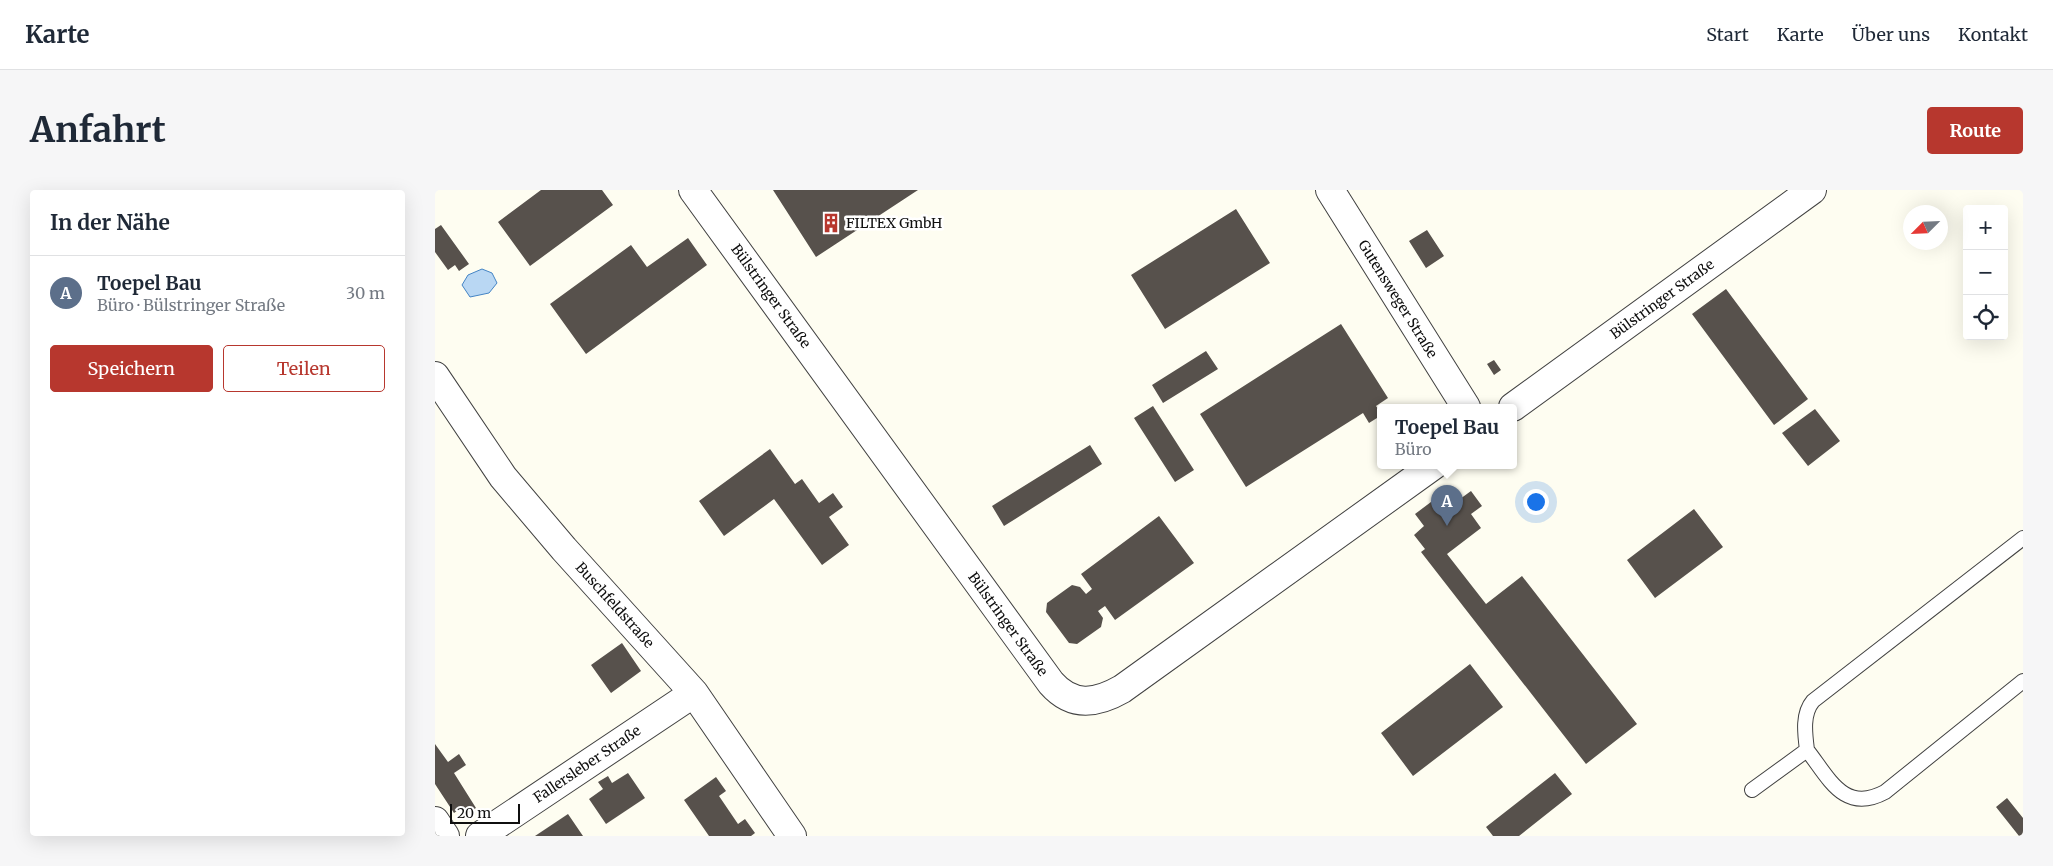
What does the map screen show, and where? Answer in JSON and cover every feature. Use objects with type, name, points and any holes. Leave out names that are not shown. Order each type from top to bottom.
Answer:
[{"type":"street","name":"Bülstringer Straße","points":[[693,190],[1045,675],[1059,691],[1069,698],[1094,702],[1122,689],[1428,469]]},
{"type":"street","name":"Gutensweger Straße","points":[[1329,190],[1464,404]]},
{"type":"street","name":"Bülstringer Straße","points":[[1517,404],[1811,190]]},
{"type":"street","name":"Buschfeldstraße","points":[[435,376],[503,477],[564,549],[694,693],[793,836]]},
{"type":"street","name":"Fallersleber Straße","points":[[480,836],[694,693]]},
{"type":"street","points":[[435,821],[445,836]]},
{"type":"lane","points":[[2023,538],[1813,701],[1808,709],[1806,719],[1807,750],[1844,795],[1854,799],[1873,797],[1885,792],[2023,682]]},
{"type":"lane","points":[[1752,790],[1807,750]]},
{"type":"water","points":[[482,269],[492,273],[497,283],[489,293],[470,297],[462,285],[468,275]]},
{"type":"building","points":[[541,190],[602,190],[613,205],[530,266],[498,222]]},
{"type":"building","name":"FILTEX GmbH","points":[[773,190],[918,190],[816,257]]},
{"type":"building","points":[[1236,209],[1270,263],[1165,329],[1131,275]]},
{"type":"building","points":[[441,225],[469,264],[459,271],[455,265],[448,270],[435,252],[435,229]]},
{"type":"building","points":[[1427,230],[1444,256],[1426,268],[1409,241]]},
{"type":"building","points":[[688,238],[707,265],[586,354],[550,304],[631,245],[647,267]]},
{"type":"building","points":[[1726,289],[1808,399],[1774,425],[1692,314]]},
{"type":"building","points":[[1341,324],[1388,398],[1377,404],[1377,418],[1369,423],[1363,413],[1246,487],[1200,414]]},
{"type":"building","points":[[1206,351],[1218,369],[1163,403],[1152,385]]},
{"type":"building","points":[[1494,360],[1501,370],[1494,375],[1487,364]]},
{"type":"building","points":[[1153,406],[1194,470],[1175,482],[1134,418]]},
{"type":"building","points":[[1815,409],[1840,441],[1808,466],[1782,433]]},
{"type":"building","points":[[1090,445],[1102,464],[1004,526],[992,506]]},
{"type":"building","points":[[770,449],[795,484],[802,479],[819,503],[833,493],[843,507],[829,517],[849,545],[822,565],[774,499],[724,536],[699,501]]},
{"type":"building","points":[[1451,487],[1460,499],[1471,491],[1482,506],[1471,514],[1481,528],[1447,554],[1486,604],[1522,576],[1637,724],[1586,764],[1421,552],[1425,549],[1414,535],[1424,526],[1415,514]]},
{"type":"building","points":[[1694,509],[1723,547],[1655,598],[1627,560]]},
{"type":"building","points":[[1159,516],[1194,563],[1115,620],[1105,606],[1098,611],[1103,618],[1101,627],[1077,644],[1069,643],[1046,612],[1047,603],[1072,585],[1080,587],[1086,594],[1092,589],[1081,574]]},
{"type":"building","points":[[622,643],[641,671],[611,693],[591,665]]},
{"type":"building","points":[[1470,664],[1503,707],[1413,776],[1381,733]]},
{"type":"building","points":[[435,744],[448,762],[459,754],[466,765],[454,773],[476,808],[465,815],[461,808],[454,813],[435,784]]},
{"type":"building","points":[[628,773],[645,798],[606,824],[589,799],[603,789],[598,782],[608,776],[612,783]]},
{"type":"building","points":[[1555,773],[1572,794],[1519,836],[1493,836],[1486,827]]},
{"type":"building","points":[[716,777],[726,791],[719,796],[738,824],[745,819],[755,833],[751,836],[709,836],[684,800]]},
{"type":"building","points":[[2007,798],[2023,818],[2023,836],[2019,836],[1996,807]]},
{"type":"building","points":[[568,814],[583,836],[535,836]]},
{"type":"place","name":"FILTEX GmbH","points":[[831,223]]},
{"type":"place","name":"Toepel Bau","points":[[1447,526]]}]
